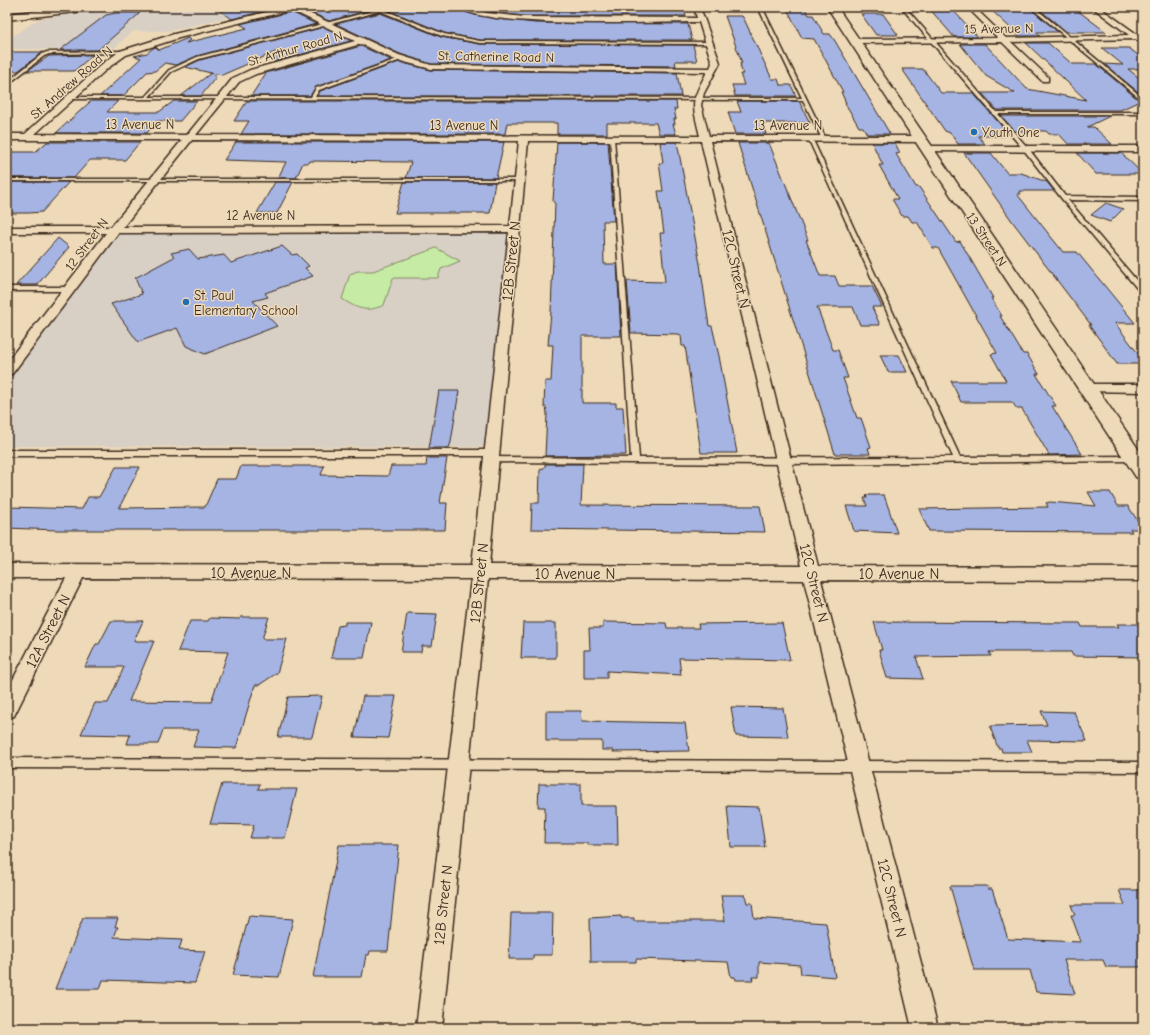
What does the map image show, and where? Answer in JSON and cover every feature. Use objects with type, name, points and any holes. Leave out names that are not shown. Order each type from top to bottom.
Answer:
[{"type":"street","points":[[7,17],[35,7]]},
{"type":"street","points":[[45,7],[53,10],[77,10]]},
{"type":"street","points":[[7,27],[21,11],[77,10],[93,7]]},
{"type":"street","name":"St. Catherine Road N","points":[[294,7],[400,59],[423,66],[455,68],[712,70]]},
{"type":"street","name":"St. Andrew Road N","points":[[27,137],[104,66],[126,52],[178,36],[294,7]]},
{"type":"street","points":[[462,7],[486,15],[524,19],[701,20]]},
{"type":"street","points":[[697,7],[716,63],[697,99]]},
{"type":"street","name":"13 Street N","points":[[832,7],[1139,465]]},
{"type":"street","points":[[970,7],[1045,79]]},
{"type":"street","points":[[1095,7],[1140,37],[1143,42]]},
{"type":"street","name":"15 Avenue N","points":[[854,41],[1140,37]]},
{"type":"street","name":"St. Arthur Road N","points":[[191,137],[236,80],[247,74],[362,41]]},
{"type":"street","name":"12C Street N","points":[[697,99],[758,361],[925,1028]]},
{"type":"street","name":"13 Avenue N","points":[[7,137],[824,138],[1026,149],[1143,149]]},
{"type":"street","name":"12 Street N","points":[[9,365],[70,289],[115,229],[191,137]]},
{"type":"street","name":"12B Street N","points":[[429,1028],[480,573],[524,138]]},
{"type":"street","name":"12 Avenue N","points":[[7,230],[514,230]]},
{"type":"street","points":[[1087,388],[1143,388]]},
{"type":"street","name":"10 Avenue N","points":[[7,571],[1143,574]]},
{"type":"street","name":"12A Street N","points":[[7,710],[78,572]]},
{"type":"lane","points":[[146,98],[167,73],[188,62],[391,7]]},
{"type":"lane","points":[[760,7],[824,138]]},
{"type":"lane","points":[[903,7],[996,113],[1064,198],[1143,292]]},
{"type":"lane","points":[[1032,7],[1143,100]]},
{"type":"lane","points":[[381,10],[443,35],[480,42],[709,43]]},
{"type":"lane","points":[[7,84],[43,54],[126,52]]},
{"type":"lane","points":[[312,98],[317,89],[400,59]]},
{"type":"lane","points":[[69,98],[804,99]]},
{"type":"lane","points":[[996,113],[1143,113]]},
{"type":"lane","points":[[612,138],[636,460]]},
{"type":"lane","points":[[810,138],[958,460]]},
{"type":"lane","points":[[7,180],[520,180]]},
{"type":"lane","points":[[1064,198],[1143,199]]},
{"type":"lane","points":[[7,289],[70,289]]},
{"type":"lane","points":[[7,453],[491,456],[636,460],[958,460],[1139,465]]},
{"type":"lane","points":[[7,763],[1143,767]]},
{"type":"shaded area","points":[[118,7],[263,7],[266,9],[168,31],[133,31],[112,50],[7,49],[7,40],[39,19]]},
{"type":"shaded area","points":[[115,229],[514,229],[492,447],[7,446],[7,371]]},
{"type":"green space","points":[[436,248],[460,261],[441,269],[438,278],[393,278],[384,305],[372,309],[362,309],[342,299],[350,274],[358,271],[373,271]]},
{"type":"building","points":[[215,7],[281,7],[232,19]]},
{"type":"building","points":[[300,7],[381,7],[329,21]]},
{"type":"building","points":[[394,7],[458,7],[475,15],[535,23],[688,24],[692,40],[480,40],[444,33],[388,10]]},
{"type":"building","points":[[474,7],[684,7],[686,16],[524,16],[487,12]]},
{"type":"building","points":[[786,7],[804,7],[809,15],[813,15],[824,34],[830,34],[890,134],[867,134],[863,127],[859,127],[845,103],[841,92],[843,92],[814,39],[802,38]]},
{"type":"building","points":[[928,7],[950,7],[978,37],[954,37]]},
{"type":"building","points":[[988,7],[1029,7],[1058,32],[1037,32],[1040,36],[1019,36]]},
{"type":"building","points":[[1036,7],[1073,7],[1106,32],[1067,32]]},
{"type":"building","points":[[291,12],[316,24],[197,56],[176,65],[165,63],[155,71],[147,72],[123,96],[100,96],[141,58],[134,56],[147,53],[156,47],[159,50],[188,38],[190,40],[186,43],[247,28],[240,24]]},
{"type":"building","points":[[116,13],[140,13],[98,50],[60,50],[106,15]]},
{"type":"building","points":[[380,13],[441,37],[480,44],[693,45],[697,61],[675,61],[676,66],[431,64],[400,54],[336,24]]},
{"type":"building","points":[[861,14],[883,14],[898,35],[876,35]]},
{"type":"building","points":[[725,16],[742,16],[772,79],[778,79],[780,85],[791,85],[796,96],[735,96],[732,85],[744,85],[740,74],[743,74],[740,66],[740,63],[742,63]]},
{"type":"building","points":[[324,27],[351,41],[273,62],[280,50],[222,75],[185,67],[200,60]]},
{"type":"building","points":[[1026,43],[1048,43],[1072,64],[1096,64],[1140,101],[1120,110],[997,110],[982,93],[1015,93],[986,76],[960,44],[985,44],[1027,89],[1086,100]]},
{"type":"building","points":[[361,46],[391,60],[316,87],[310,96],[251,96],[266,73]]},
{"type":"building","points":[[1102,48],[1129,48],[1143,59],[1143,69],[1128,69],[1143,81],[1143,96],[1104,64],[1123,65]]},
{"type":"building","points":[[7,52],[43,52],[18,71],[7,71]]},
{"type":"building","points":[[93,55],[74,71],[27,71],[49,56]]},
{"type":"building","points":[[399,62],[431,70],[677,73],[681,96],[318,96],[320,91]]},
{"type":"building","points":[[902,69],[923,69],[941,93],[973,93],[1006,131],[1001,131],[1005,136],[978,136],[985,144],[958,144],[950,133],[945,131]]},
{"type":"building","points":[[211,73],[216,77],[201,96],[181,96]]},
{"type":"building","points":[[91,101],[118,101],[107,112],[159,112],[174,101],[197,101],[180,121],[157,121],[147,133],[56,133]]},
{"type":"building","points":[[247,101],[676,101],[677,109],[674,109],[676,119],[674,119],[675,124],[673,124],[676,134],[659,134],[656,123],[607,123],[607,134],[557,134],[557,123],[507,123],[505,134],[241,134],[249,121],[234,121]]},
{"type":"building","points":[[737,101],[799,101],[810,123],[762,123],[766,134],[735,134],[728,112],[741,112]]},
{"type":"building","points":[[1001,116],[1110,116],[1087,127],[1094,127],[1112,144],[1068,144],[1059,134],[1049,134],[1046,131],[1015,131]]},
{"type":"building","points":[[47,142],[140,142],[125,160],[90,160],[74,178],[7,178],[7,152],[35,152]]},
{"type":"building","points":[[236,142],[504,142],[496,178],[406,178],[411,162],[310,161],[309,163],[303,163],[296,178],[278,178],[286,162],[224,160]]},
{"type":"building","points":[[557,142],[608,142],[614,221],[603,221],[604,264],[617,264],[621,336],[582,336],[582,403],[616,403],[616,407],[623,407],[626,455],[545,456],[547,414],[546,407],[544,407],[545,381],[551,381],[553,345],[548,345],[551,312],[555,204],[553,201]]},
{"type":"building","points":[[660,142],[677,142],[700,264],[709,326],[712,326],[719,356],[737,453],[701,453],[685,346],[682,346],[681,335],[631,333],[627,281],[665,282],[660,233],[664,233],[658,191],[663,191],[659,163],[663,163]]},
{"type":"building","points":[[738,143],[769,143],[808,240],[806,240],[820,276],[835,276],[839,286],[872,286],[882,307],[872,307],[880,325],[860,325],[853,307],[817,307],[833,350],[838,350],[848,378],[843,378],[857,418],[861,418],[871,447],[868,448],[870,454],[835,454]]},
{"type":"building","points":[[872,143],[895,143],[900,153],[896,154],[916,187],[919,187],[956,242],[960,241],[993,298],[991,298],[1002,316],[1000,316],[1023,354],[1027,354],[1039,374],[1036,374],[1056,406],[1052,406],[1082,454],[1049,455],[1022,409],[1017,409],[1012,402],[961,402],[951,381],[1006,381],[991,354],[997,353],[938,248],[933,248],[917,222],[912,222],[908,216],[902,216],[892,199],[898,199],[879,165],[883,165]]},
{"type":"building","points":[[964,153],[991,153],[1007,173],[1021,173],[1047,182],[1054,191],[1019,191],[1021,194],[1017,194],[1063,252],[1077,252],[1135,323],[1115,323],[1143,360],[1143,364],[1117,364],[1089,325],[1091,325],[1012,221]]},
{"type":"building","points":[[1077,153],[1121,153],[1143,174],[1096,174]]},
{"type":"building","points":[[7,182],[69,182],[42,212],[7,213]]},
{"type":"building","points":[[275,182],[293,182],[277,213],[257,213]]},
{"type":"building","points":[[404,182],[495,182],[490,213],[395,213]]},
{"type":"building","points":[[1106,203],[1123,209],[1110,222],[1091,215]]},
{"type":"building","points":[[58,238],[69,247],[37,285],[16,285]]},
{"type":"building","name":"St. Paul Elementary School","points":[[282,246],[292,255],[297,254],[309,266],[305,268],[313,276],[265,293],[268,297],[253,301],[277,326],[205,354],[186,346],[177,328],[138,342],[111,304],[142,294],[135,278],[174,257],[171,253],[189,249],[198,259],[224,255],[231,263]]},
{"type":"building","points":[[880,355],[899,355],[907,372],[888,372]]},
{"type":"building","points":[[439,391],[459,391],[451,442],[449,448],[429,448]]},
{"type":"building","points":[[427,458],[447,458],[440,503],[447,503],[445,530],[57,530],[7,528],[7,507],[82,509],[88,497],[99,497],[116,467],[140,467],[119,508],[205,507],[217,479],[236,479],[241,466],[324,466],[321,475],[388,476],[391,466],[426,466]]},
{"type":"building","points":[[545,464],[583,464],[581,505],[760,506],[765,532],[531,529],[532,503],[539,503],[540,470],[545,467]]},
{"type":"building","points":[[1088,492],[1110,492],[1118,506],[1128,506],[1143,529],[1130,529],[1132,532],[929,531],[919,509],[1048,507],[1046,503],[1050,502],[1096,506]]},
{"type":"building","points":[[866,495],[884,495],[897,533],[854,531],[846,506],[867,506],[864,498],[867,498]]},
{"type":"building","points":[[407,613],[437,614],[432,646],[422,646],[421,652],[401,652]]},
{"type":"building","points":[[241,617],[269,617],[262,639],[287,639],[277,673],[259,685],[255,685],[236,748],[193,747],[199,730],[163,730],[158,744],[127,744],[130,735],[81,734],[95,703],[108,703],[124,667],[85,667],[96,644],[99,644],[111,621],[143,621],[134,641],[154,641],[129,701],[211,702],[228,652],[178,651],[190,621],[208,621],[210,618],[240,619]]},
{"type":"building","points":[[345,622],[371,622],[364,658],[331,658],[338,626],[345,625]]},
{"type":"building","points":[[603,622],[666,623],[667,628],[699,628],[698,624],[782,623],[790,660],[679,658],[681,675],[607,671],[607,678],[584,678],[584,650],[590,650],[589,628],[603,628]]},
{"type":"building","points":[[874,622],[1080,623],[1082,627],[1119,627],[1117,624],[1143,624],[1143,657],[1073,656],[1071,652],[989,652],[991,656],[916,657],[923,679],[887,678],[879,650],[882,650]]},
{"type":"building","points":[[523,623],[556,623],[556,658],[521,658]]},
{"type":"building","points":[[322,696],[312,737],[278,737],[288,697]]},
{"type":"building","points":[[363,696],[396,696],[388,738],[354,737]]},
{"type":"building","points":[[731,707],[783,708],[788,737],[736,736]]},
{"type":"building","points":[[546,711],[581,711],[582,721],[685,723],[689,751],[613,752],[613,750],[602,750],[602,741],[546,741]]},
{"type":"building","points":[[1041,711],[1074,712],[1087,741],[1027,740],[1032,752],[1002,752],[1001,748],[998,748],[990,727],[1047,725]]},
{"type":"building","points":[[222,784],[260,784],[258,789],[297,789],[285,838],[250,838],[254,825],[210,824]]},
{"type":"building","points":[[539,784],[581,784],[581,806],[617,806],[618,845],[544,843],[545,807],[538,807]]},
{"type":"building","points":[[727,806],[759,807],[765,847],[731,847]]},
{"type":"building","points":[[339,845],[399,845],[388,951],[370,951],[369,955],[366,955],[362,977],[313,977]]},
{"type":"building","points":[[950,886],[987,886],[988,889],[992,889],[1008,939],[1081,942],[1071,915],[1075,915],[1071,905],[1125,905],[1119,890],[1143,890],[1143,967],[1106,967],[1103,960],[1064,960],[1075,994],[1036,992],[1030,970],[974,970]]},
{"type":"building","points":[[721,895],[745,895],[747,903],[752,903],[754,918],[826,923],[835,977],[801,974],[800,965],[759,962],[759,977],[752,977],[753,980],[736,980],[735,977],[731,977],[728,962],[636,959],[636,962],[591,962],[590,918],[621,916],[621,918],[634,918],[634,921],[725,921]]},
{"type":"building","points":[[511,913],[553,913],[552,955],[533,955],[533,959],[509,959]]},
{"type":"building","points":[[249,916],[293,919],[279,977],[233,975]]},
{"type":"building","points":[[83,918],[118,918],[115,927],[118,927],[114,937],[182,940],[179,950],[205,951],[195,983],[103,980],[100,989],[55,989]]},
{"type":"place","name":"Youth One","points":[[974,132]]},
{"type":"place","name":"St. Paul Elementary School","points":[[186,302]]}]
